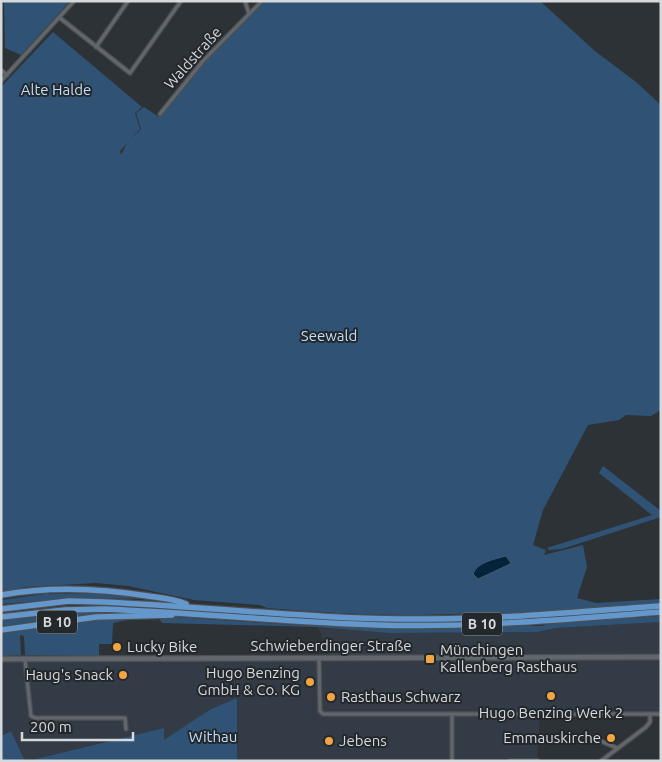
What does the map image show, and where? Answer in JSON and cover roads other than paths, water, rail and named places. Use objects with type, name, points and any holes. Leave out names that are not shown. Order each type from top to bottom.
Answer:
[{"type":"highway","name":"B 10","points":[[1,595],[42,590],[90,589],[179,601],[190,606]]},
{"type":"highway","name":"B 10","points":[[1,609],[68,601],[428,619],[526,616],[661,606]]},
{"type":"highway","name":"B 10","points":[[1,617],[85,608],[377,625],[437,625],[528,622],[661,612]]},
{"type":"highway","name":"B 10","points":[[1,630],[96,617],[201,614]]},
{"type":"street","points":[[1,81],[74,1]]},
{"type":"street","points":[[96,47],[128,1]]},
{"type":"street","points":[[60,18],[130,73],[181,1]]},
{"type":"street","points":[[245,1],[249,14]]},
{"type":"street","name":"Waldstraße","points":[[160,114],[194,72],[262,1]]},
{"type":"street","points":[[1,70],[7,75]]},
{"type":"street","name":"Schwieberdinger Straße","points":[[1,659],[661,657]]},
{"type":"street","points":[[319,659],[319,706],[323,714],[661,714]]},
{"type":"street","points":[[25,660],[31,716],[38,718],[125,718],[126,729]]},
{"type":"street","points":[[452,714],[452,761]]},
{"type":"street","points":[[601,761],[646,727],[650,722],[650,715]]},
{"type":"street","points":[[587,735],[617,748]]},
{"type":"street","points":[[510,761],[538,761]]},
{"type":"place","name":"Lucky Bike","points":[[117,647]]},
{"type":"place","name":"Münchingen Kallenberg Rasthaus","points":[[430,659]]},
{"type":"place","name":"Haug's Snack","points":[[123,675]]},
{"type":"place","name":"Hugo Benzing GmbH & Co. KG","points":[[310,682]]},
{"type":"place","name":"Hugo Benzing Werk 2","points":[[551,696]]},
{"type":"place","name":"Rasthaus Schwarz","points":[[331,697]]},
{"type":"place","name":"Emmauskirche","points":[[611,738]]},
{"type":"place","name":"Jebens","points":[[329,741]]},
{"type":"park label","name":"Alte Halde","points":[[56,90]]},
{"type":"park label","name":"Seewald","points":[[329,336]]},
{"type":"park label","name":"Withau","points":[[213,737]]}]
